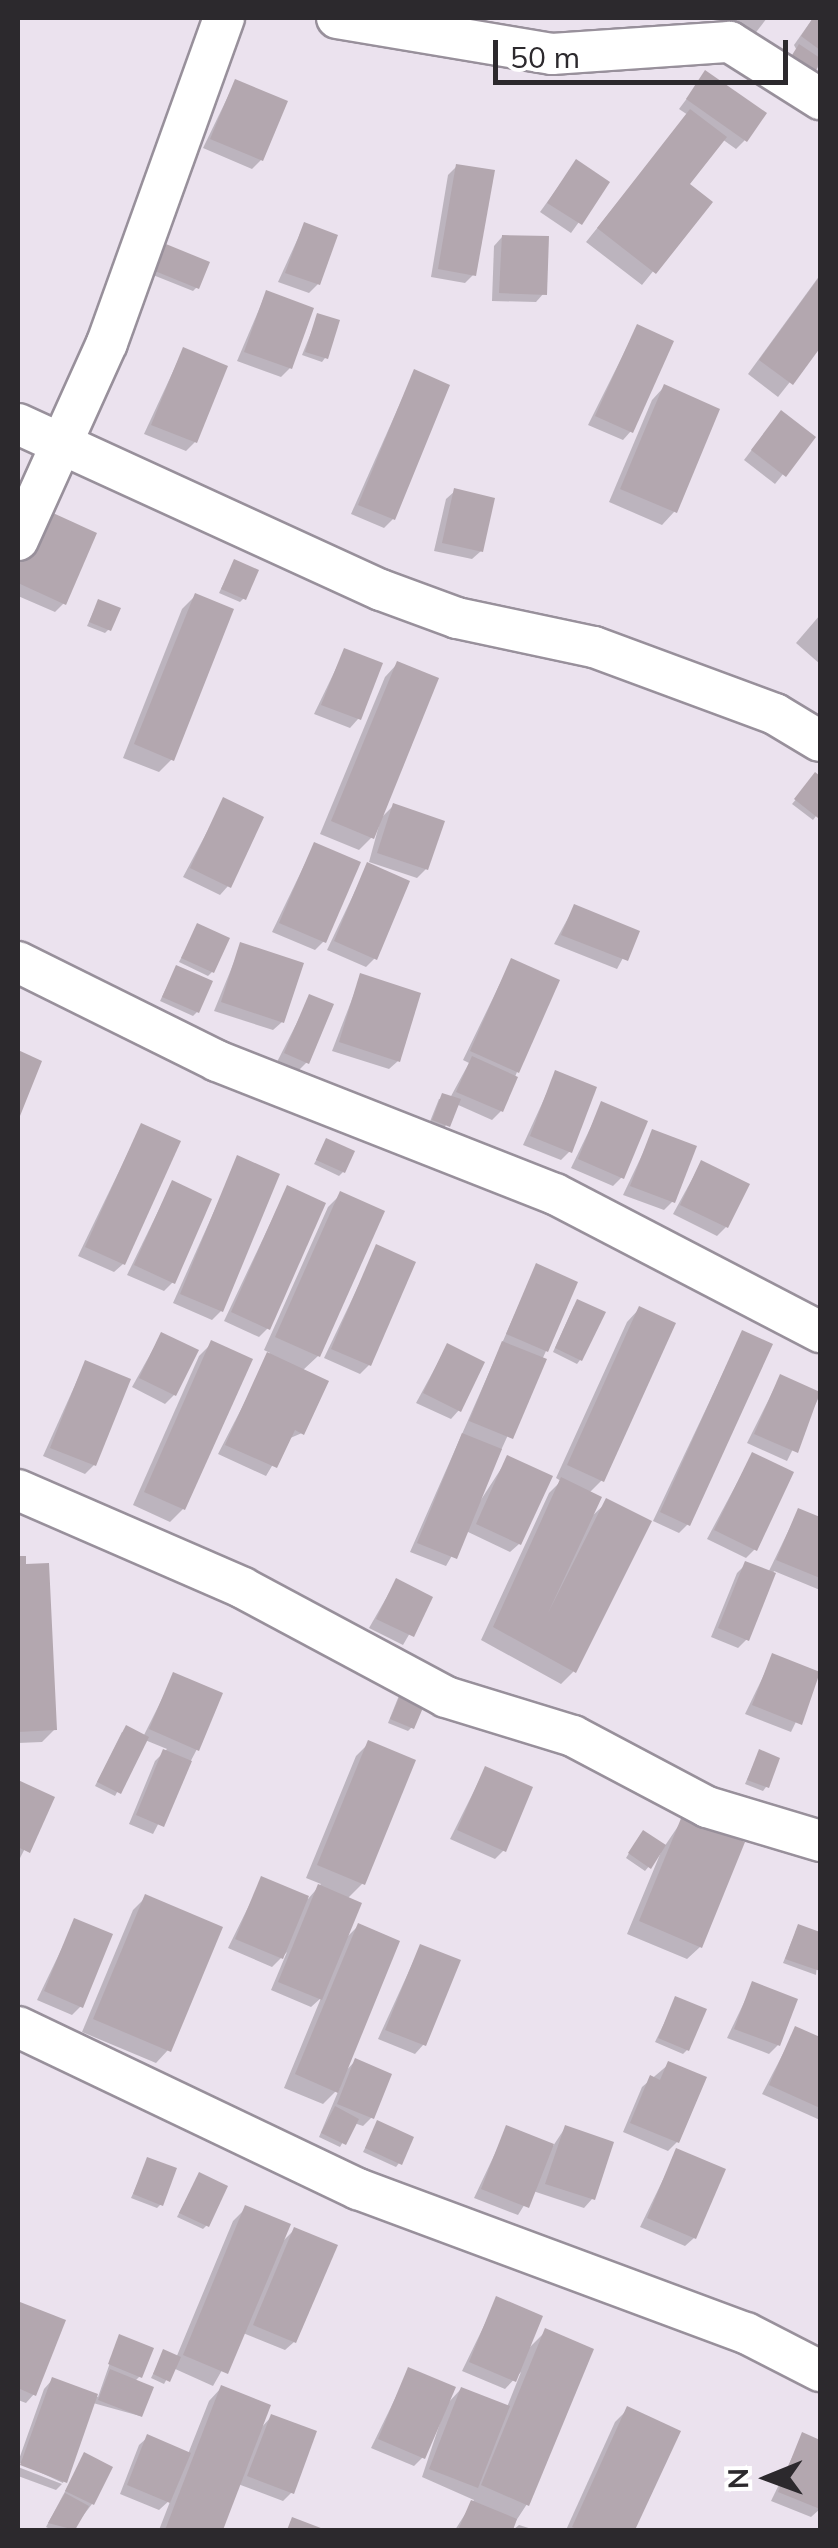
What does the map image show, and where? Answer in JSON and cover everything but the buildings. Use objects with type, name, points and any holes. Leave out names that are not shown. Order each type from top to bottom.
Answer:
[{"type":"street","points":[[18,540],[58,442],[107,343],[224,18]]},
{"type":"street","points":[[337,18],[552,54],[730,42],[820,99]]},
{"type":"street","points":[[18,424],[381,590],[457,618],[594,647],[775,714],[820,741]]},
{"type":"street","points":[[18,962],[217,1060],[556,1194],[820,1332]]},
{"type":"street","points":[[18,1490],[243,1588],[446,1697],[573,1736],[707,1807],[820,1841]]},
{"type":"street","points":[[18,2028],[85,2054],[242,2137],[358,2189],[746,2333],[820,2371]]}]
